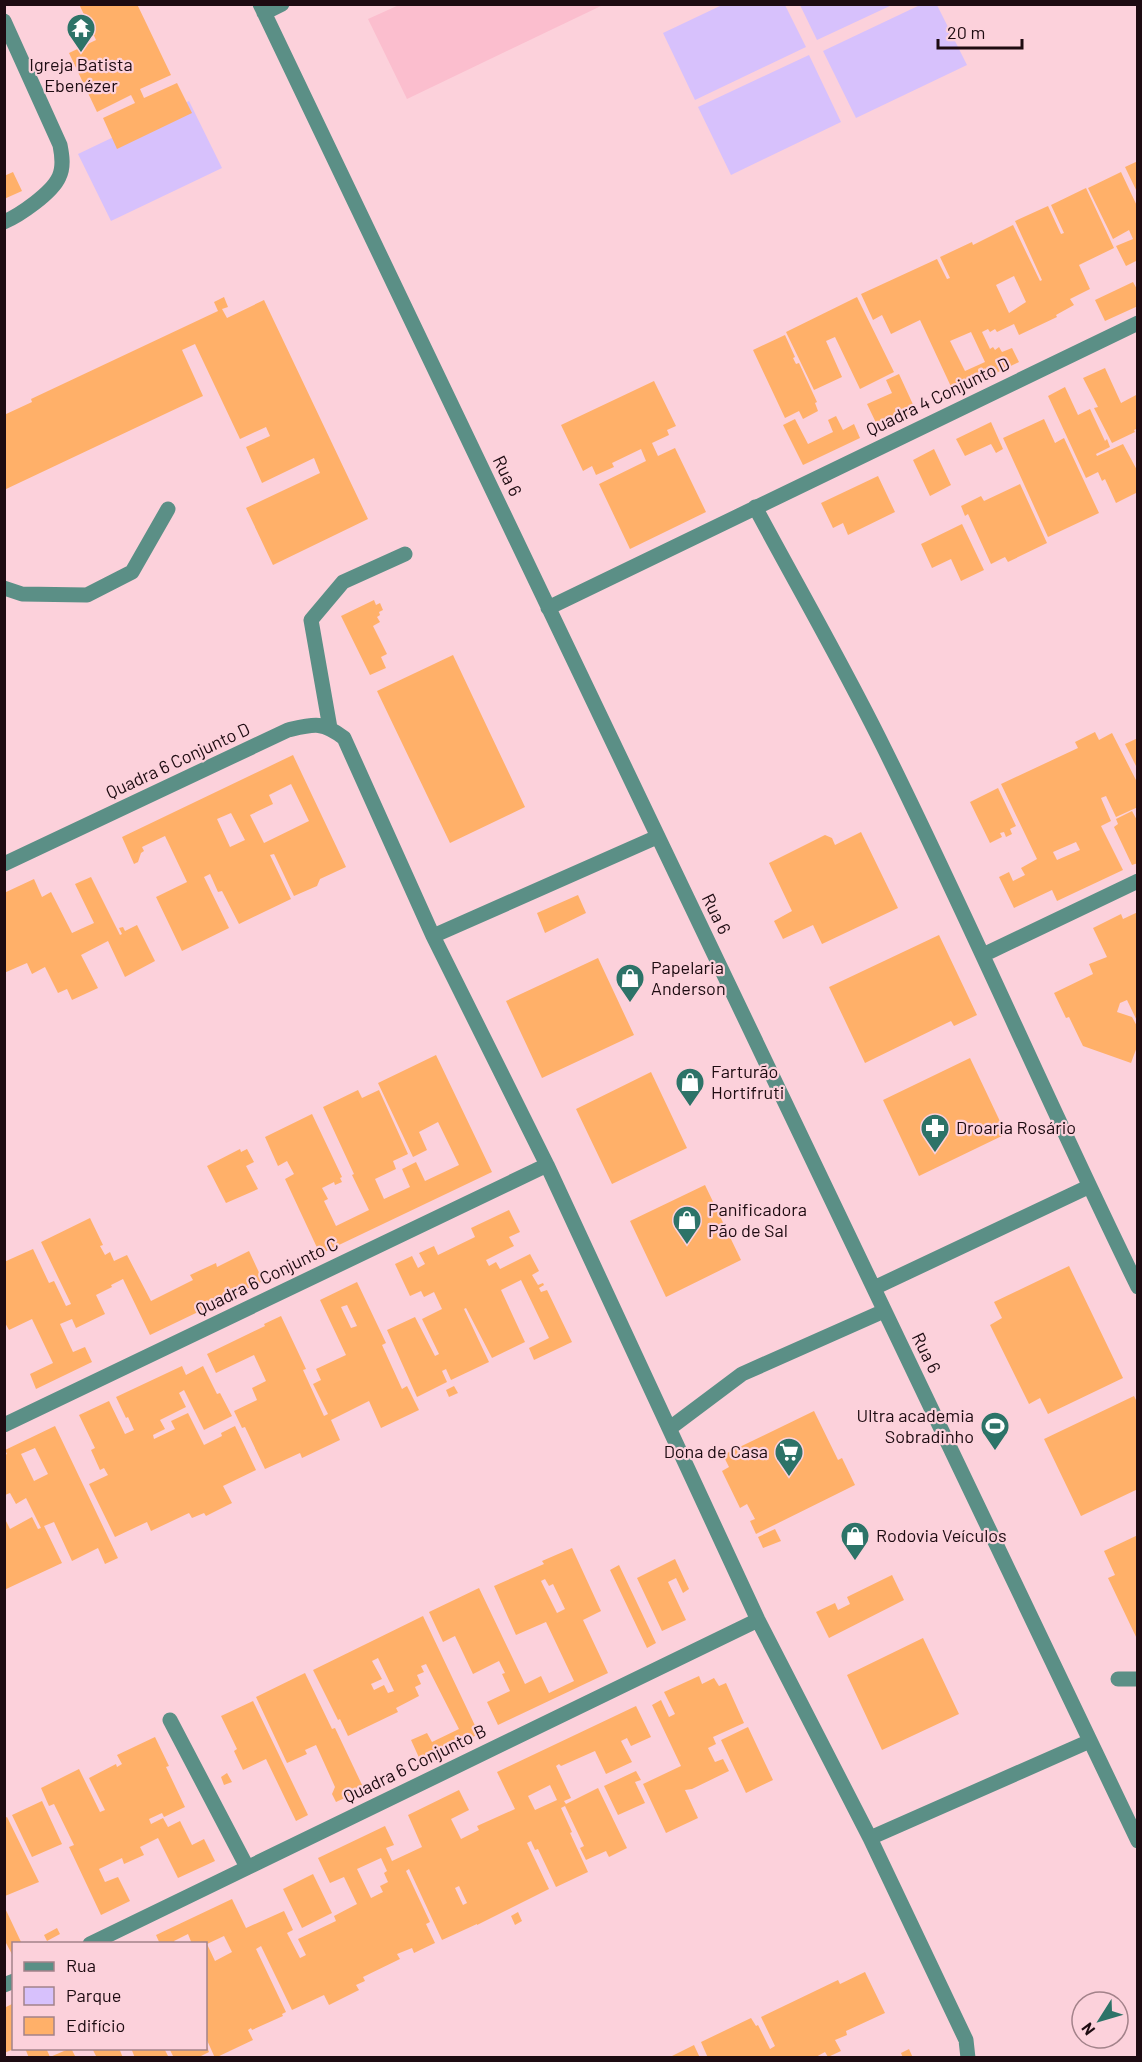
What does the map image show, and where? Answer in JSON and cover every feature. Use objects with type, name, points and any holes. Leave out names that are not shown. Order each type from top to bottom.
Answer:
[{"type":"street","points":[[262,9],[282,4]]},
{"type":"street","name":"Rua 6","points":[[262,9],[1137,1841]]},
{"type":"street","points":[[4,21],[60,145],[63,159],[59,177],[55,183],[38,200],[10,220]]},
{"type":"street","name":"Quadra 4 Conjunto D","points":[[548,608],[1137,323]]},
{"type":"street","points":[[755,507],[883,745],[983,955],[1088,1187],[1137,1287]]},
{"type":"street","points":[[4,588],[22,594],[87,595],[132,572],[168,508]]},
{"type":"street","points":[[405,554],[343,582],[311,620],[330,728],[344,738],[433,936],[547,1165],[758,1620],[870,1838],[966,2040],[968,2058]]},
{"type":"street","name":"Quadra 6 Conjunto D","points":[[4,864],[288,730],[314,724],[330,728]]},
{"type":"street","points":[[433,936],[657,837]]},
{"type":"street","points":[[983,955],[1137,881]]},
{"type":"street","name":"Quadra 6 Conjunto C","points":[[4,1425],[547,1165]]},
{"type":"street","points":[[874,1288],[1088,1187]]},
{"type":"street","points":[[670,1428],[742,1374],[884,1311]]},
{"type":"street","name":"Quadra 6 Conjunto B","points":[[94,1942],[758,1620]]},
{"type":"street","points":[[1118,1679],[1137,1679]]},
{"type":"street","points":[[170,1720],[247,1867]]},
{"type":"street","points":[[870,1838],[1090,1741]]},
{"type":"shaded area","points":[[399,5],[603,5],[407,99],[368,19]]},
{"type":"green space","points":[[722,5],[785,5],[806,47],[695,100],[663,33]]},
{"type":"green space","points":[[800,5],[892,5],[817,40]]},
{"type":"green space","points":[[920,5],[937,5],[967,65],[856,118],[823,51]]},
{"type":"green space","points":[[809,55],[841,122],[731,175],[698,107]]},
{"type":"green space","points":[[189,101],[222,168],[111,221],[78,154]]},
{"type":"building","points":[[79,4],[137,4],[171,75],[140,89],[144,98],[177,83],[192,113],[117,149],[103,118],[135,103],[131,95],[97,112],[69,53],[96,40]]},
{"type":"building","points":[[1138,161],[1138,194],[1125,167]]},
{"type":"building","points":[[13,172],[22,191],[4,199],[4,176]]},
{"type":"building","points":[[1121,172],[1138,208],[1138,260],[1126,266],[1116,246],[1133,239],[1129,230],[1113,239],[1088,188]]},
{"type":"building","points":[[1086,188],[1114,248],[1079,265],[1090,289],[1070,299],[1074,305],[1056,315],[1057,317],[1019,335],[1014,324],[997,332],[995,329],[990,332],[988,329],[982,332],[990,349],[993,347],[995,350],[999,347],[1002,352],[1012,348],[1019,362],[954,393],[920,320],[891,334],[882,315],[873,320],[861,294],[937,259],[947,279],[950,278],[940,257],[972,242],[973,245],[1013,225],[1040,281],[1042,280],[1015,221],[1048,206],[1061,234],[1064,233],[1051,205]],"holes":[[[1014,276],[1026,302],[1009,313],[996,285]],[[971,332],[985,362],[965,371],[950,341]]]},
{"type":"building","points":[[1133,282],[1138,291],[1138,306],[1105,321],[1095,300]]},
{"type":"building","points":[[224,297],[228,307],[222,309],[227,318],[264,300],[368,519],[273,565],[246,508],[320,473],[314,458],[262,483],[246,447],[270,436],[266,427],[240,439],[195,344],[182,350],[203,396],[4,490],[4,415],[32,402],[31,399],[218,311],[214,302]]},
{"type":"building","points":[[857,297],[894,372],[860,389],[835,337],[826,341],[842,377],[814,390],[786,332]]},
{"type":"building","points":[[785,335],[795,357],[793,358],[796,364],[799,363],[817,402],[815,403],[818,411],[803,419],[799,411],[785,418],[753,350]]},
{"type":"building","points":[[1105,368],[1121,403],[1138,394],[1138,428],[1134,430],[1135,432],[1112,443],[1094,408],[1098,407],[1083,378]]},
{"type":"building","points":[[899,374],[916,411],[879,429],[867,404],[892,393],[886,380]]},
{"type":"building","points":[[654,381],[676,426],[667,430],[669,435],[652,443],[658,456],[675,448],[706,512],[630,549],[599,484],[646,461],[641,449],[612,463],[614,467],[596,475],[592,466],[583,471],[561,425]]},
{"type":"building","points":[[1065,387],[1078,415],[1090,409],[1105,441],[1107,439],[1110,447],[1096,454],[1097,456],[1123,444],[1138,472],[1138,492],[1116,503],[1105,479],[1102,481],[1098,472],[1086,478],[1048,396]]},
{"type":"building","points":[[836,416],[843,430],[854,424],[860,438],[803,465],[783,425],[795,419],[808,444],[833,432],[828,420]]},
{"type":"building","points":[[1044,419],[1055,443],[1064,438],[1099,513],[1048,537],[1003,438]]},
{"type":"building","points":[[991,422],[1003,449],[996,453],[991,444],[965,456],[956,439]]},
{"type":"building","points":[[934,449],[951,485],[930,496],[913,460]]},
{"type":"building","points":[[878,476],[895,512],[848,535],[843,523],[833,528],[821,503]]},
{"type":"building","points":[[1020,484],[1047,543],[1008,562],[1005,557],[991,564],[968,514],[965,516],[961,506],[981,496],[984,501]]},
{"type":"building","points":[[962,524],[984,570],[961,581],[951,559],[932,568],[921,544]]},
{"type":"building","points":[[374,600],[376,605],[380,603],[383,610],[377,617],[380,622],[373,626],[387,654],[381,657],[386,668],[370,675],[341,616]]},
{"type":"building","points":[[453,655],[525,807],[450,843],[377,691]]},
{"type":"building","points":[[1095,732],[1099,740],[1112,733],[1138,784],[1138,807],[1116,817],[1106,796],[1101,798],[1111,821],[1101,826],[1123,870],[1057,901],[1052,890],[1014,908],[999,877],[1009,872],[1013,881],[1025,875],[1021,868],[1037,859],[1001,784],[1078,748],[1075,742]],"holes":[[[1076,842],[1080,850],[1057,860],[1053,852]]]},
{"type":"building","points":[[1138,738],[1138,770],[1125,744]]},
{"type":"building","points":[[293,755],[346,867],[320,879],[317,886],[294,896],[274,854],[270,855],[291,899],[239,924],[222,891],[218,892],[210,874],[204,877],[229,928],[182,951],[156,897],[187,882],[165,836],[142,847],[144,851],[138,862],[134,864],[122,837]],"holes":[[[291,784],[309,821],[264,843],[250,815],[273,804],[269,795]],[[231,813],[245,840],[230,847],[217,819]]]},
{"type":"building","points":[[998,788],[1016,826],[1010,829],[1012,834],[1006,837],[1004,832],[1000,833],[1002,837],[990,843],[970,802]]},
{"type":"building","points":[[1132,811],[1138,822],[1138,863],[1132,865],[1114,827],[1118,824],[1116,819]]},
{"type":"building","points":[[861,832],[898,908],[822,944],[813,925],[783,939],[774,921],[792,911],[769,863],[825,835],[832,838],[835,845]]},
{"type":"building","points":[[91,877],[120,935],[122,934],[119,928],[123,927],[125,931],[137,925],[155,961],[125,977],[108,941],[81,955],[98,988],[72,1000],[67,989],[58,993],[45,967],[32,974],[27,963],[4,973],[4,893],[34,879],[42,897],[51,892],[72,933],[94,923],[75,884]]},
{"type":"building","points":[[578,895],[586,913],[545,933],[537,913]]},
{"type":"building","points":[[1138,912],[1138,974],[1136,975],[1138,978],[1138,1023],[1127,1000],[1120,1003],[1117,1012],[1132,1017],[1138,1028],[1138,1044],[1131,1063],[1083,1046],[1054,993],[1093,974],[1089,964],[1107,957],[1093,928],[1121,914],[1123,919]]},
{"type":"building","points":[[939,935],[977,1015],[954,1026],[951,1021],[865,1063],[829,987]]},
{"type":"building","points":[[598,958],[634,1035],[542,1078],[506,1001]]},
{"type":"building","points":[[436,1055],[492,1172],[320,1254],[285,1179],[294,1174],[287,1161],[278,1166],[265,1137],[312,1114],[342,1177],[340,1178],[342,1182],[335,1185],[334,1182],[322,1188],[328,1199],[324,1201],[336,1226],[369,1210],[323,1107],[358,1090],[362,1098],[379,1090],[408,1154],[393,1161],[396,1169],[375,1179],[384,1199],[410,1187],[402,1169],[416,1162],[425,1181],[459,1165],[438,1122],[419,1132],[427,1150],[413,1157],[378,1083]]},
{"type":"building","points":[[970,1058],[1006,1134],[919,1176],[883,1100]]},
{"type":"building","points":[[651,1072],[687,1148],[612,1184],[576,1109]]},
{"type":"building","points":[[240,1149],[241,1152],[247,1149],[254,1162],[246,1166],[258,1189],[226,1203],[207,1166]]},
{"type":"building","name":"Panificadora Pão de Sal","points":[[705,1185],[741,1260],[666,1297],[630,1221]]},
{"type":"building","points":[[509,1210],[520,1232],[509,1237],[514,1246],[486,1260],[489,1266],[496,1262],[500,1269],[530,1254],[539,1271],[532,1275],[538,1285],[543,1283],[544,1285],[539,1288],[541,1292],[547,1290],[572,1342],[534,1360],[529,1348],[549,1338],[521,1280],[501,1290],[525,1342],[492,1358],[466,1308],[464,1309],[489,1362],[451,1380],[446,1369],[442,1371],[447,1382],[417,1397],[387,1330],[415,1317],[435,1356],[439,1354],[422,1319],[442,1309],[434,1292],[424,1297],[421,1291],[410,1296],[395,1264],[412,1256],[418,1268],[425,1264],[419,1253],[434,1246],[438,1255],[475,1237],[471,1228]]},
{"type":"building","points":[[90,1218],[103,1245],[100,1246],[105,1255],[110,1252],[114,1261],[127,1255],[151,1301],[193,1280],[190,1275],[216,1263],[217,1267],[249,1251],[263,1281],[150,1335],[123,1279],[96,1295],[105,1314],[76,1328],[72,1319],[60,1324],[73,1352],[85,1347],[92,1362],[36,1389],[30,1374],[53,1363],[32,1319],[9,1330],[4,1321],[4,1262],[33,1249],[49,1283],[54,1281],[66,1306],[71,1304],[41,1242]]},
{"type":"building","points":[[1069,1266],[1123,1378],[1048,1414],[1040,1398],[1029,1404],[990,1325],[1002,1318],[994,1302]]},
{"type":"building","points":[[357,1282],[386,1343],[382,1345],[402,1389],[407,1386],[419,1410],[381,1428],[369,1401],[331,1420],[340,1440],[302,1458],[300,1453],[265,1469],[245,1427],[242,1428],[234,1411],[257,1400],[252,1388],[266,1381],[254,1355],[216,1373],[207,1354],[281,1316],[306,1369],[303,1370],[324,1416],[328,1414],[313,1384],[321,1380],[316,1369],[346,1355],[320,1300]],"holes":[[[347,1305],[357,1326],[351,1328],[341,1307]]]},
{"type":"building","points":[[182,1366],[186,1375],[203,1366],[217,1394],[220,1393],[232,1416],[204,1430],[184,1390],[179,1393],[186,1407],[160,1420],[165,1429],[153,1435],[154,1439],[175,1429],[171,1421],[188,1413],[204,1445],[235,1426],[256,1470],[223,1486],[232,1503],[206,1516],[204,1513],[192,1518],[189,1513],[151,1531],[147,1522],[115,1537],[89,1484],[108,1475],[104,1468],[100,1470],[91,1450],[95,1448],[79,1415],[109,1401],[125,1434],[134,1430],[116,1397]]},
{"type":"building","points":[[454,1386],[458,1393],[449,1397],[446,1390]]},
{"type":"building","points":[[1134,1396],[1138,1404],[1138,1489],[1081,1516],[1044,1439]]},
{"type":"building","name":"Dona de Casa","points":[[814,1411],[838,1460],[842,1458],[855,1485],[756,1534],[750,1521],[755,1519],[747,1504],[740,1508],[722,1471],[729,1467],[723,1455]]},
{"type":"building","points":[[55,1426],[118,1558],[105,1564],[98,1548],[72,1561],[54,1522],[44,1526],[62,1563],[4,1590],[4,1517],[10,1529],[32,1517],[38,1529],[41,1528],[26,1498],[16,1504],[10,1493],[5,1495],[5,1455],[7,1454],[5,1450]],"holes":[[[35,1448],[48,1474],[34,1481],[21,1454]]]},
{"type":"building","points":[[775,1529],[781,1541],[763,1548],[758,1537]]},
{"type":"building","points":[[1138,1535],[1138,1641],[1108,1578],[1115,1575],[1104,1551]]},
{"type":"building","points":[[572,1548],[601,1611],[583,1620],[608,1673],[498,1725],[487,1702],[510,1691],[499,1661],[473,1674],[455,1636],[443,1642],[429,1612],[479,1588],[525,1684],[541,1676],[549,1693],[574,1681],[546,1622],[516,1635],[494,1586],[544,1564],[542,1561]],"holes":[[[545,1579],[549,1586],[553,1584],[565,1609],[557,1613],[541,1581]]]},
{"type":"building","points":[[675,1559],[689,1589],[683,1593],[676,1578],[668,1582],[686,1620],[662,1631],[637,1578]]},
{"type":"building","points":[[619,1565],[656,1643],[647,1648],[610,1570]]},
{"type":"building","points":[[892,1575],[904,1600],[829,1638],[816,1612],[835,1603],[838,1610],[850,1604],[847,1597]]},
{"type":"building","points":[[423,1616],[479,1734],[421,1762],[411,1740],[427,1733],[432,1742],[459,1729],[426,1664],[421,1666],[424,1672],[417,1675],[421,1684],[415,1687],[419,1696],[396,1708],[398,1712],[348,1736],[313,1670]],"holes":[[[378,1658],[394,1691],[388,1693],[384,1685],[374,1690],[371,1684],[382,1679],[372,1661]]]},
{"type":"building","points":[[923,1638],[959,1714],[882,1750],[847,1675]]},
{"type":"building","points":[[305,1673],[332,1729],[335,1728],[364,1789],[336,1802],[332,1794],[335,1787],[316,1745],[305,1750],[307,1754],[287,1763],[256,1697]]},
{"type":"building","points":[[699,1676],[702,1684],[714,1678],[719,1686],[726,1683],[744,1723],[713,1737],[716,1744],[708,1748],[715,1762],[723,1759],[729,1771],[692,1789],[685,1790],[698,1818],[666,1833],[643,1784],[681,1766],[652,1705],[661,1700],[669,1717],[675,1714],[664,1692]]},
{"type":"building","points":[[253,1701],[308,1815],[296,1821],[266,1759],[243,1770],[234,1751],[237,1749],[221,1716]]},
{"type":"building","points":[[636,1706],[651,1737],[631,1746],[627,1738],[621,1741],[632,1762],[606,1774],[595,1751],[556,1766],[571,1798],[564,1801],[566,1804],[598,1788],[627,1848],[609,1857],[606,1851],[586,1860],[580,1848],[584,1846],[565,1806],[561,1808],[588,1872],[556,1887],[538,1849],[535,1850],[531,1841],[527,1843],[549,1889],[442,1940],[409,1869],[406,1871],[430,1922],[426,1924],[435,1943],[414,1953],[412,1948],[397,1954],[400,1959],[363,1977],[365,1981],[356,1985],[359,1990],[329,2005],[324,1995],[292,2010],[261,1946],[256,1949],[286,2012],[282,2014],[283,2016],[252,2030],[251,2028],[248,2030],[253,2040],[215,2058],[207,2040],[207,1944],[207,1942],[191,1942],[188,1934],[175,1942],[159,1942],[156,1935],[232,1899],[246,1928],[284,1911],[293,1930],[287,1933],[300,1958],[306,1955],[298,1939],[336,1921],[334,1916],[357,1904],[344,1877],[330,1883],[318,1858],[385,1826],[394,1845],[386,1848],[392,1861],[422,1847],[408,1815],[459,1790],[469,1810],[451,1819],[461,1839],[479,1830],[477,1826],[515,1809],[497,1772]],"holes":[[[550,1785],[557,1800],[535,1810],[528,1796]],[[381,1858],[387,1871],[384,1873],[388,1882],[380,1886],[383,1892],[371,1898],[357,1869]],[[459,1886],[467,1903],[463,1905],[455,1888]],[[224,1936],[232,1952],[215,1961],[207,1944]]]},
{"type":"building","points":[[748,1727],[773,1780],[746,1793],[721,1740]]},
{"type":"building","points":[[155,1737],[185,1807],[164,1817],[162,1813],[149,1819],[151,1824],[163,1818],[168,1827],[180,1821],[192,1845],[204,1839],[215,1861],[178,1878],[158,1838],[140,1847],[144,1855],[124,1864],[122,1858],[99,1869],[105,1882],[118,1877],[130,1901],[101,1915],[69,1847],[74,1845],[54,1804],[49,1806],[41,1788],[79,1769],[100,1812],[105,1810],[89,1778],[116,1764],[117,1767],[122,1764],[117,1755]]},
{"type":"building","points":[[636,1771],[641,1780],[635,1782],[645,1803],[618,1815],[604,1786]]},
{"type":"building","points":[[227,1773],[232,1782],[224,1785],[221,1777]]},
{"type":"building","points":[[42,1801],[62,1844],[32,1857],[12,1815]]},
{"type":"building","points":[[7,1817],[39,1882],[5,1896],[4,1818]]},
{"type":"building","points":[[313,1874],[332,1913],[302,1928],[283,1889]]},
{"type":"building","points":[[4,1906],[21,1942],[12,1942],[12,1954],[6,1943],[4,1944]]},
{"type":"building","points":[[518,1912],[522,1921],[515,1925],[511,1916]]},
{"type":"building","points":[[57,1928],[60,1934],[47,1941],[44,1935]]},
{"type":"building","points":[[865,1972],[885,2013],[846,2031],[847,2035],[835,2040],[841,2051],[828,2057],[825,2052],[814,2058],[708,2058],[701,2042],[751,2018],[756,2026],[758,2025],[770,2049],[775,2046],[761,2017],[838,1980],[840,1984]]},
{"type":"building","points":[[12,2004],[12,2050],[4,2053],[4,2008]]},
{"type":"building","points":[[694,2045],[700,2058],[668,2058]]},
{"type":"building","points":[[207,2047],[209,2052],[197,2058],[174,2058],[170,2050],[207,2050]]},
{"type":"building","points":[[909,2049],[913,2058],[903,2058],[901,2053]]},
{"type":"building","points":[[26,2050],[47,2050],[50,2057],[72,2050],[76,2058],[29,2058]]},
{"type":"building","points":[[93,2050],[120,2050],[123,2058],[97,2058]]},
{"type":"building","points":[[132,2050],[165,2050],[169,2058],[135,2058]]},
{"type":"place","name":"Igreja Batista Ebenézer","points":[[81,54]]},
{"type":"place","name":"Papelaria Anderson","points":[[630,1004]]},
{"type":"place","name":"Farturão Hortifruti","points":[[690,1108]]},
{"type":"place","name":"Droaria Rosário","points":[[935,1154]]},
{"type":"place","name":"Panificadora Pão de Sal","points":[[687,1246]]},
{"type":"place","name":"Ultra academia Sobradinho","points":[[995,1452]]},
{"type":"place","name":"Dona de Casa","points":[[789,1478]]},
{"type":"place","name":"Rodovia Veículos","points":[[855,1562]]}]
